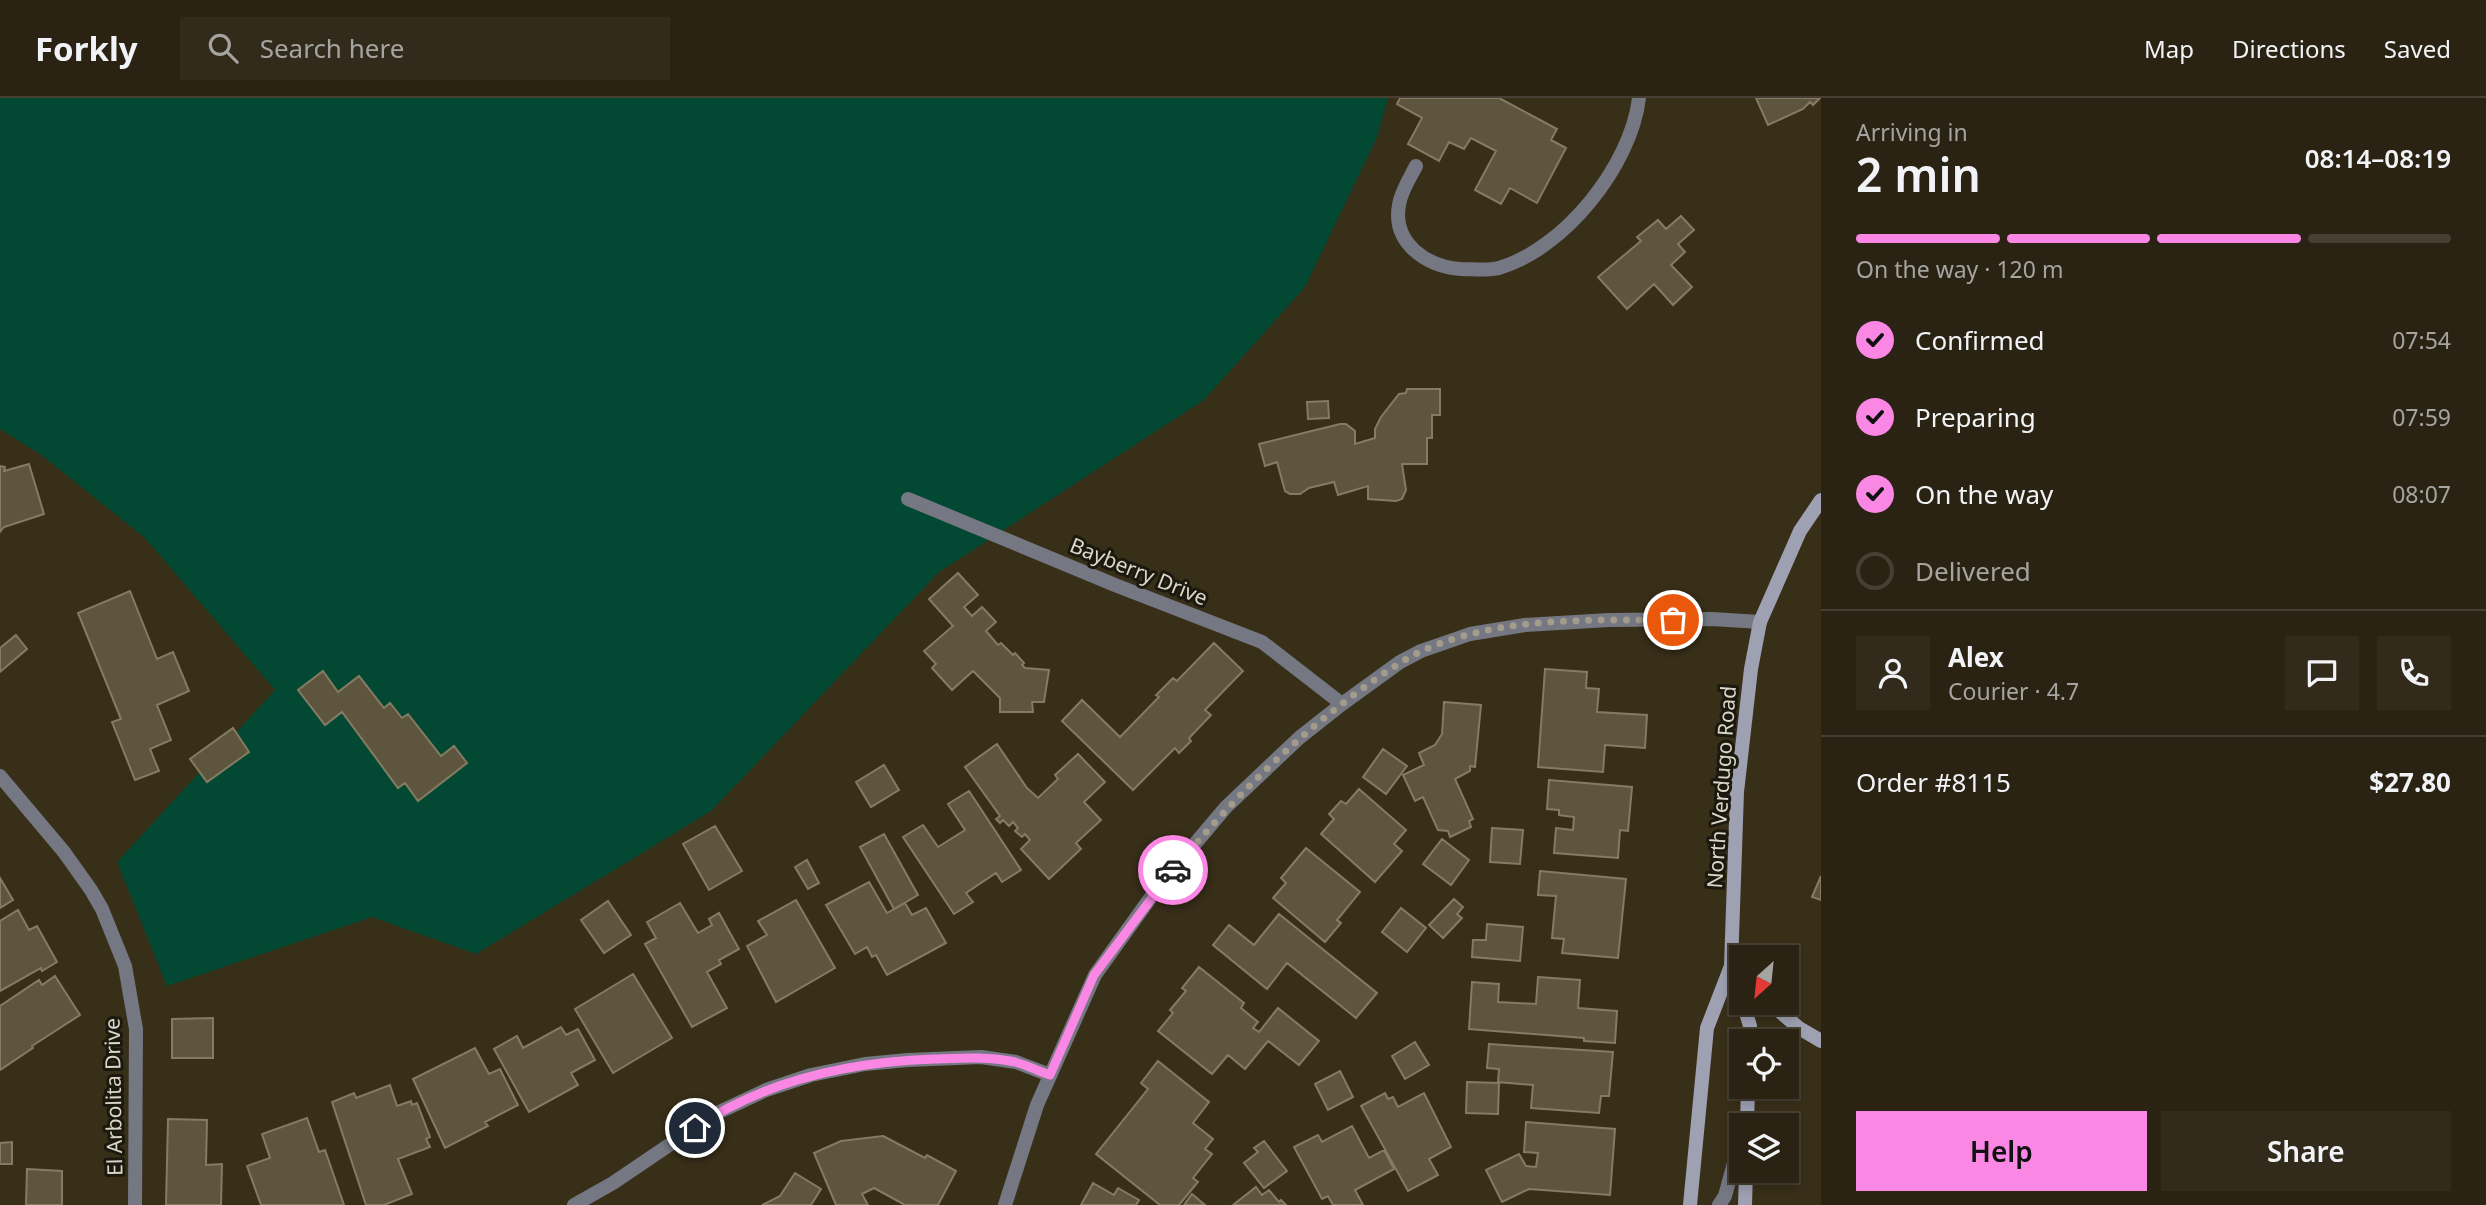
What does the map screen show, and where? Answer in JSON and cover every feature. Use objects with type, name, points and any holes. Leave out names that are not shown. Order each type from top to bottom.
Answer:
[{"type":"main road","name":"North Verdugo Road","points":[[1736,945],[1737,792],[1751,669],[1760,621],[1800,531],[1821,500]]},
{"type":"main road","name":"North Verdugo Road","points":[[1690,1205],[1707,1028],[1729,985]]},
{"type":"main road","points":[[1784,1015],[1821,1041]]},
{"type":"main road","points":[[1745,1205],[1746,1183]]},
{"type":"street","points":[[1416,166],[1406,183],[1398,206],[1401,231],[1416,254],[1443,268],[1496,269],[1528,257],[1564,229],[1591,202],[1615,167],[1637,111],[1639,98]]},
{"type":"street","name":"Bayberry Drive","points":[[908,499],[1093,576],[1262,642],[1342,704]]},
{"type":"street","points":[[1005,1205],[1021,1150],[1050,1075],[1094,975],[1156,890],[1226,807],[1299,738],[1342,704],[1410,657],[1470,634],[1525,625],[1609,620],[1760,621]]},
{"type":"street","name":"El Arbolita Drive","points":[[0,776],[64,852],[91,890],[103,909],[125,966],[136,1029],[135,1205]]},
{"type":"street","points":[[574,1205],[613,1183],[715,1114],[766,1090],[811,1075],[865,1064],[981,1058],[1016,1062],[1050,1075]]},
{"type":"street","points":[[1719,1205],[1729,1181]]},
{"type":"green space","points":[[0,98],[1388,98],[1377,137],[1305,287],[1204,400],[939,572],[711,811],[476,954],[372,917],[167,986],[117,862],[275,690],[145,538],[40,454],[0,429]]},
{"type":"building","points":[[1400,98],[1499,98],[1557,129],[1551,140],[1566,148],[1537,203],[1510,188],[1501,204],[1475,190],[1496,151],[1471,138],[1464,149],[1449,142],[1439,161],[1408,144],[1422,118],[1397,104]]},
{"type":"building","points":[[1756,98],[1820,98],[1813,105],[1810,102],[1803,109],[1768,125]]},
{"type":"building","points":[[1681,216],[1694,230],[1678,244],[1685,252],[1671,265],[1692,287],[1673,305],[1654,284],[1627,309],[1598,277],[1641,241],[1637,237],[1658,220],[1666,229]]},
{"type":"building","points":[[1407,389],[1440,389],[1440,415],[1432,415],[1432,438],[1427,438],[1427,464],[1402,464],[1406,490],[1402,499],[1368,499],[1368,486],[1338,495],[1334,482],[1309,488],[1300,494],[1290,494],[1285,491],[1277,462],[1265,466],[1259,444],[1340,424],[1346,424],[1355,431],[1355,444],[1375,438],[1375,429],[1381,417],[1399,394],[1406,393]]},
{"type":"building","points":[[1328,401],[1329,418],[1308,419],[1307,402]]},
{"type":"building","points":[[29,464],[44,514],[4,527],[0,532],[0,466],[5,467],[4,471]]},
{"type":"building","points":[[958,573],[978,595],[964,607],[972,616],[982,607],[996,622],[986,631],[998,645],[1001,643],[1013,655],[1015,653],[1025,668],[1049,670],[1044,702],[1032,702],[1033,712],[1000,712],[1000,698],[973,671],[952,690],[932,668],[936,664],[924,651],[953,626],[929,599]]},
{"type":"building","points":[[130,591],[157,659],[173,652],[189,691],[157,705],[171,740],[150,749],[159,771],[135,780],[112,722],[121,719],[78,613]]},
{"type":"building","points":[[16,635],[27,649],[0,672],[0,648]]},
{"type":"building","points":[[1214,643],[1243,671],[1205,710],[1211,715],[1189,738],[1191,741],[1179,753],[1175,748],[1133,790],[1062,721],[1082,700],[1120,737],[1159,697],[1156,695],[1173,678],[1177,681]]},
{"type":"building","points":[[1545,669],[1587,672],[1586,688],[1599,689],[1597,712],[1647,715],[1645,748],[1605,745],[1603,772],[1538,767]]},
{"type":"building","points":[[323,671],[338,692],[359,676],[384,708],[390,703],[402,718],[408,714],[441,756],[454,746],[467,763],[418,801],[405,783],[398,788],[342,712],[325,725],[298,690]]},
{"type":"building","points":[[1444,702],[1481,705],[1475,767],[1470,766],[1470,771],[1455,779],[1473,819],[1469,821],[1471,827],[1450,837],[1448,831],[1438,830],[1423,797],[1415,801],[1403,775],[1424,765],[1419,753],[1435,745],[1442,734]]},
{"type":"building","points":[[233,728],[249,752],[207,782],[190,759]]},
{"type":"building","points":[[997,744],[1027,788],[1038,798],[1058,779],[1055,775],[1078,754],[1105,782],[1084,802],[1101,820],[1076,843],[1081,849],[1049,879],[1021,849],[1030,840],[1025,834],[1022,837],[1015,831],[1018,828],[1013,822],[1009,826],[1003,820],[1000,823],[996,819],[1000,816],[965,767]]},
{"type":"building","points":[[1383,749],[1407,766],[1386,794],[1363,777]]},
{"type":"building","points":[[884,765],[899,790],[871,807],[856,782]]},
{"type":"building","points":[[1549,780],[1632,787],[1628,831],[1620,830],[1618,858],[1554,853],[1556,828],[1573,830],[1574,817],[1559,815],[1559,810],[1547,809]]},
{"type":"building","points":[[1359,789],[1406,830],[1394,844],[1402,851],[1375,882],[1321,834],[1334,819],[1329,814],[1341,801],[1346,804]]},
{"type":"building","points":[[969,791],[1021,870],[1002,882],[996,873],[966,893],[973,902],[954,914],[903,837],[923,825],[938,847],[965,830],[948,804]]},
{"type":"building","points":[[715,826],[742,871],[709,890],[683,844]]},
{"type":"building","points":[[1492,828],[1523,830],[1520,864],[1490,862]]},
{"type":"building","points":[[884,834],[918,895],[894,909],[860,847]]},
{"type":"building","points":[[1442,839],[1469,860],[1451,885],[1423,864]]},
{"type":"building","points":[[1306,848],[1360,892],[1337,920],[1341,923],[1325,942],[1273,898],[1286,883],[1281,878]]},
{"type":"building","points":[[807,860],[819,883],[808,889],[795,867]]},
{"type":"building","points":[[1540,871],[1626,879],[1618,958],[1562,953],[1564,939],[1552,938],[1556,896],[1538,895]]},
{"type":"building","points":[[1821,876],[1821,900],[1812,897]]},
{"type":"building","points":[[0,878],[13,900],[0,908]]},
{"type":"building","points":[[869,882],[887,913],[905,903],[912,915],[926,908],[946,943],[887,975],[876,955],[872,957],[867,947],[855,954],[826,905]]},
{"type":"building","points":[[1454,899],[1463,907],[1457,914],[1462,918],[1443,938],[1429,925]]},
{"type":"building","points":[[796,900],[835,968],[776,1002],[747,946],[767,935],[758,921]]},
{"type":"building","points":[[608,901],[631,935],[604,953],[581,920]]},
{"type":"building","points":[[680,903],[698,933],[712,925],[709,919],[719,913],[739,949],[719,960],[721,964],[707,972],[727,1008],[692,1027],[645,944],[656,938],[647,922]]},
{"type":"building","points":[[1401,908],[1426,928],[1407,952],[1382,932]]},
{"type":"building","points":[[18,910],[29,930],[37,926],[57,962],[0,991],[0,921]]},
{"type":"building","points":[[1279,914],[1377,993],[1356,1018],[1287,963],[1267,989],[1213,945],[1229,925],[1254,945]]},
{"type":"building","points":[[1487,924],[1523,927],[1520,961],[1472,957],[1473,940],[1486,940]]},
{"type":"building","points":[[1199,967],[1244,1003],[1241,1008],[1258,1022],[1253,1028],[1259,1032],[1278,1008],[1319,1041],[1299,1065],[1268,1041],[1245,1069],[1228,1055],[1212,1074],[1158,1031],[1173,1013],[1170,1010],[1186,991],[1182,988]]},
{"type":"building","points":[[633,974],[672,1038],[613,1073],[575,1009]]},
{"type":"building","points":[[55,976],[80,1015],[0,1070],[0,1006],[39,980],[42,985]]},
{"type":"building","points":[[1538,977],[1580,980],[1578,1008],[1617,1011],[1615,1043],[1469,1029],[1472,982],[1499,984],[1498,1002],[1536,1004]]},
{"type":"building","points":[[213,1018],[213,1058],[172,1058],[172,1019]]},
{"type":"building","points":[[561,1027],[566,1035],[578,1029],[595,1060],[571,1073],[578,1085],[529,1112],[494,1049],[517,1036],[523,1048]]},
{"type":"building","points":[[1415,1042],[1429,1065],[1405,1079],[1392,1056]]},
{"type":"building","points":[[1489,1044],[1613,1052],[1609,1096],[1601,1096],[1599,1113],[1531,1108],[1533,1085],[1498,1082],[1499,1069],[1487,1068]]},
{"type":"building","points":[[475,1048],[489,1074],[500,1069],[518,1105],[485,1122],[488,1126],[445,1148],[413,1079]]},
{"type":"building","points":[[1158,1061],[1209,1102],[1193,1123],[1213,1139],[1205,1149],[1212,1154],[1193,1178],[1198,1182],[1179,1205],[1160,1205],[1096,1154],[1148,1089],[1141,1083]]},
{"type":"building","points":[[1340,1071],[1353,1097],[1328,1110],[1315,1084]]},
{"type":"building","points":[[1467,1082],[1499,1083],[1498,1114],[1466,1113]]},
{"type":"building","points":[[390,1085],[397,1106],[411,1101],[412,1105],[417,1103],[430,1137],[426,1139],[430,1147],[398,1159],[412,1194],[384,1205],[366,1205],[332,1102],[354,1093],[356,1098]]},
{"type":"building","points":[[1385,1093],[1388,1099],[1393,1097],[1398,1107],[1424,1093],[1451,1147],[1429,1159],[1438,1175],[1408,1191],[1361,1106]]},
{"type":"building","points":[[307,1118],[319,1152],[325,1150],[344,1205],[261,1205],[247,1166],[270,1158],[262,1134]]},
{"type":"building","points":[[168,1119],[207,1120],[206,1165],[222,1164],[221,1205],[166,1205]]},
{"type":"building","points":[[1526,1122],[1615,1129],[1610,1195],[1529,1189],[1502,1202],[1486,1170],[1519,1154],[1526,1166],[1536,1167],[1538,1153],[1524,1152]]},
{"type":"building","points":[[1352,1126],[1369,1158],[1384,1150],[1394,1169],[1355,1190],[1363,1205],[1333,1205],[1328,1196],[1322,1199],[1294,1147],[1318,1135],[1322,1142]]},
{"type":"building","points":[[883,1136],[956,1171],[938,1205],[905,1205],[874,1188],[862,1194],[868,1205],[836,1205],[814,1153],[841,1141]]},
{"type":"building","points":[[1264,1141],[1287,1171],[1264,1188],[1244,1163],[1258,1152],[1254,1148]]},
{"type":"building","points":[[12,1142],[12,1164],[0,1164],[0,1143]]},
{"type":"building","points":[[27,1169],[62,1171],[62,1205],[26,1205]]},
{"type":"building","points":[[795,1173],[821,1189],[811,1205],[762,1205],[780,1196]]},
{"type":"building","points":[[1093,1183],[1114,1195],[1118,1188],[1139,1200],[1136,1205],[1081,1205]]},
{"type":"building","points":[[1256,1187],[1262,1195],[1269,1190],[1279,1202],[1281,1200],[1286,1205],[1233,1205]]},
{"type":"building","points":[[1192,1194],[1205,1205],[1184,1205]]},
{"type":"way so far","points":[[1173,870],[1226,807],[1299,738],[1381,675],[1421,651],[1470,634],[1525,625],[1609,620],[1673,620]]},
{"type":"route","points":[[695,1128],[715,1114],[766,1090],[811,1075],[865,1064],[981,1058],[1016,1062],[1050,1075],[1094,975],[1173,870]]}]
